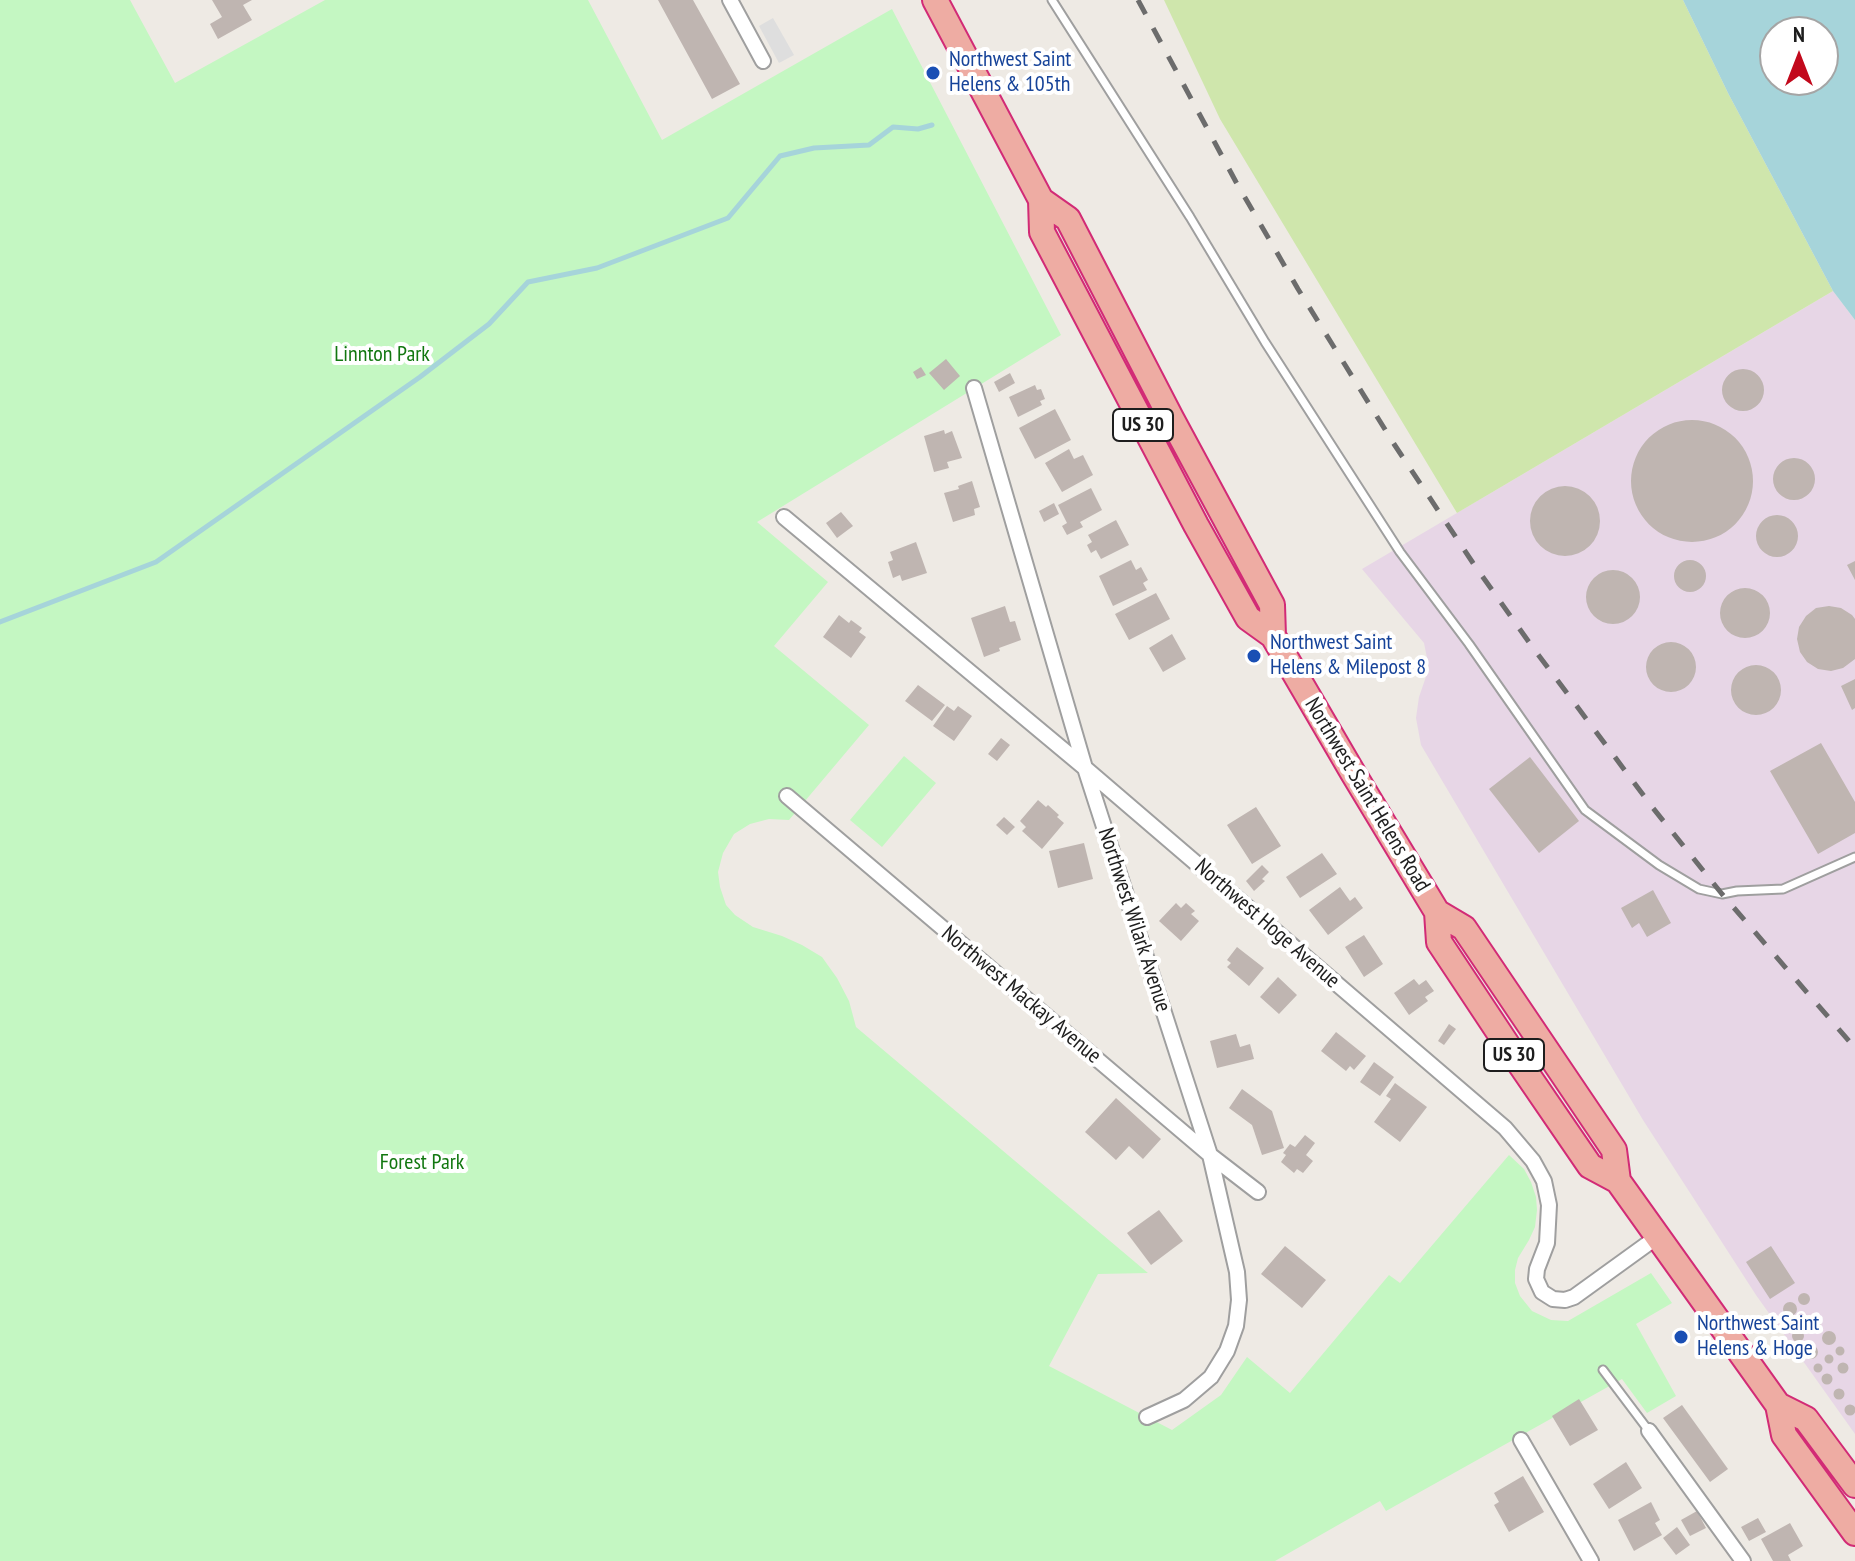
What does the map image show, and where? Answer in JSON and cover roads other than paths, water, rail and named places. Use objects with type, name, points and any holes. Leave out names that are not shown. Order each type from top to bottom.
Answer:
[{"type":"highway","name":"Northwest Saint Helens Road","points":[[935,0],[1041,200],[1042,232],[1196,525],[1248,618],[1273,636],[1437,912],[1439,942],[1590,1166],[1618,1181],[1778,1405],[1784,1435],[1855,1533]]},
{"type":"highway","name":"Northwest Saint Helens Road","points":[[1778,1405],[1806,1419],[1855,1485]]},
{"type":"street","points":[[730,0],[763,61]]},
{"type":"street","name":"Northwest Wilark Avenue","points":[[974,388],[1085,768],[1210,1155],[1237,1272],[1239,1300],[1236,1326],[1227,1351],[1211,1377],[1184,1400],[1147,1417]]},
{"type":"street","name":"Northwest Hoge Avenue","points":[[784,517],[1085,768],[1505,1128],[1533,1161],[1544,1181],[1549,1205],[1547,1243],[1536,1279],[1542,1292],[1553,1299],[1574,1297],[1657,1237]]},
{"type":"street","name":"Northwest Mackay Avenue","points":[[787,796],[1210,1155],[1258,1192]]},
{"type":"street","points":[[1649,1431],[1743,1561]]},
{"type":"street","points":[[1521,1440],[1591,1561]]},
{"type":"lane","points":[[1052,0],[1400,552],[1469,644],[1585,810],[1659,865],[1699,889],[1722,894],[1783,889],[1855,857]]},
{"type":"lane","points":[[1603,1370],[1649,1431]]},
{"type":"water","points":[[1683,0],[1855,0],[1855,320],[1833,291],[1728,93]]},
{"type":"waterway","points":[[0,622],[156,562],[420,377],[489,324],[528,282],[597,268],[728,218],[780,156],[814,148],[869,145],[893,127],[918,129],[932,125]]},
{"type":"railway","points":[[1138,0],[1236,182],[1298,289],[1394,444],[1473,563],[1653,808],[1722,894],[1855,1048]]},
{"type":"place","name":"Northwest Saint Helens & 105th","points":[[933,73]]},
{"type":"place","name":"Northwest Saint Helens & Milepost 8","points":[[1254,656]]},
{"type":"place","name":"Northwest Saint Helens & Hoge","points":[[1681,1337]]},
{"type":"park label","name":"Linnton Park","points":[[382,355]]},
{"type":"park label","name":"Forest Park","points":[[422,1163]]}]
